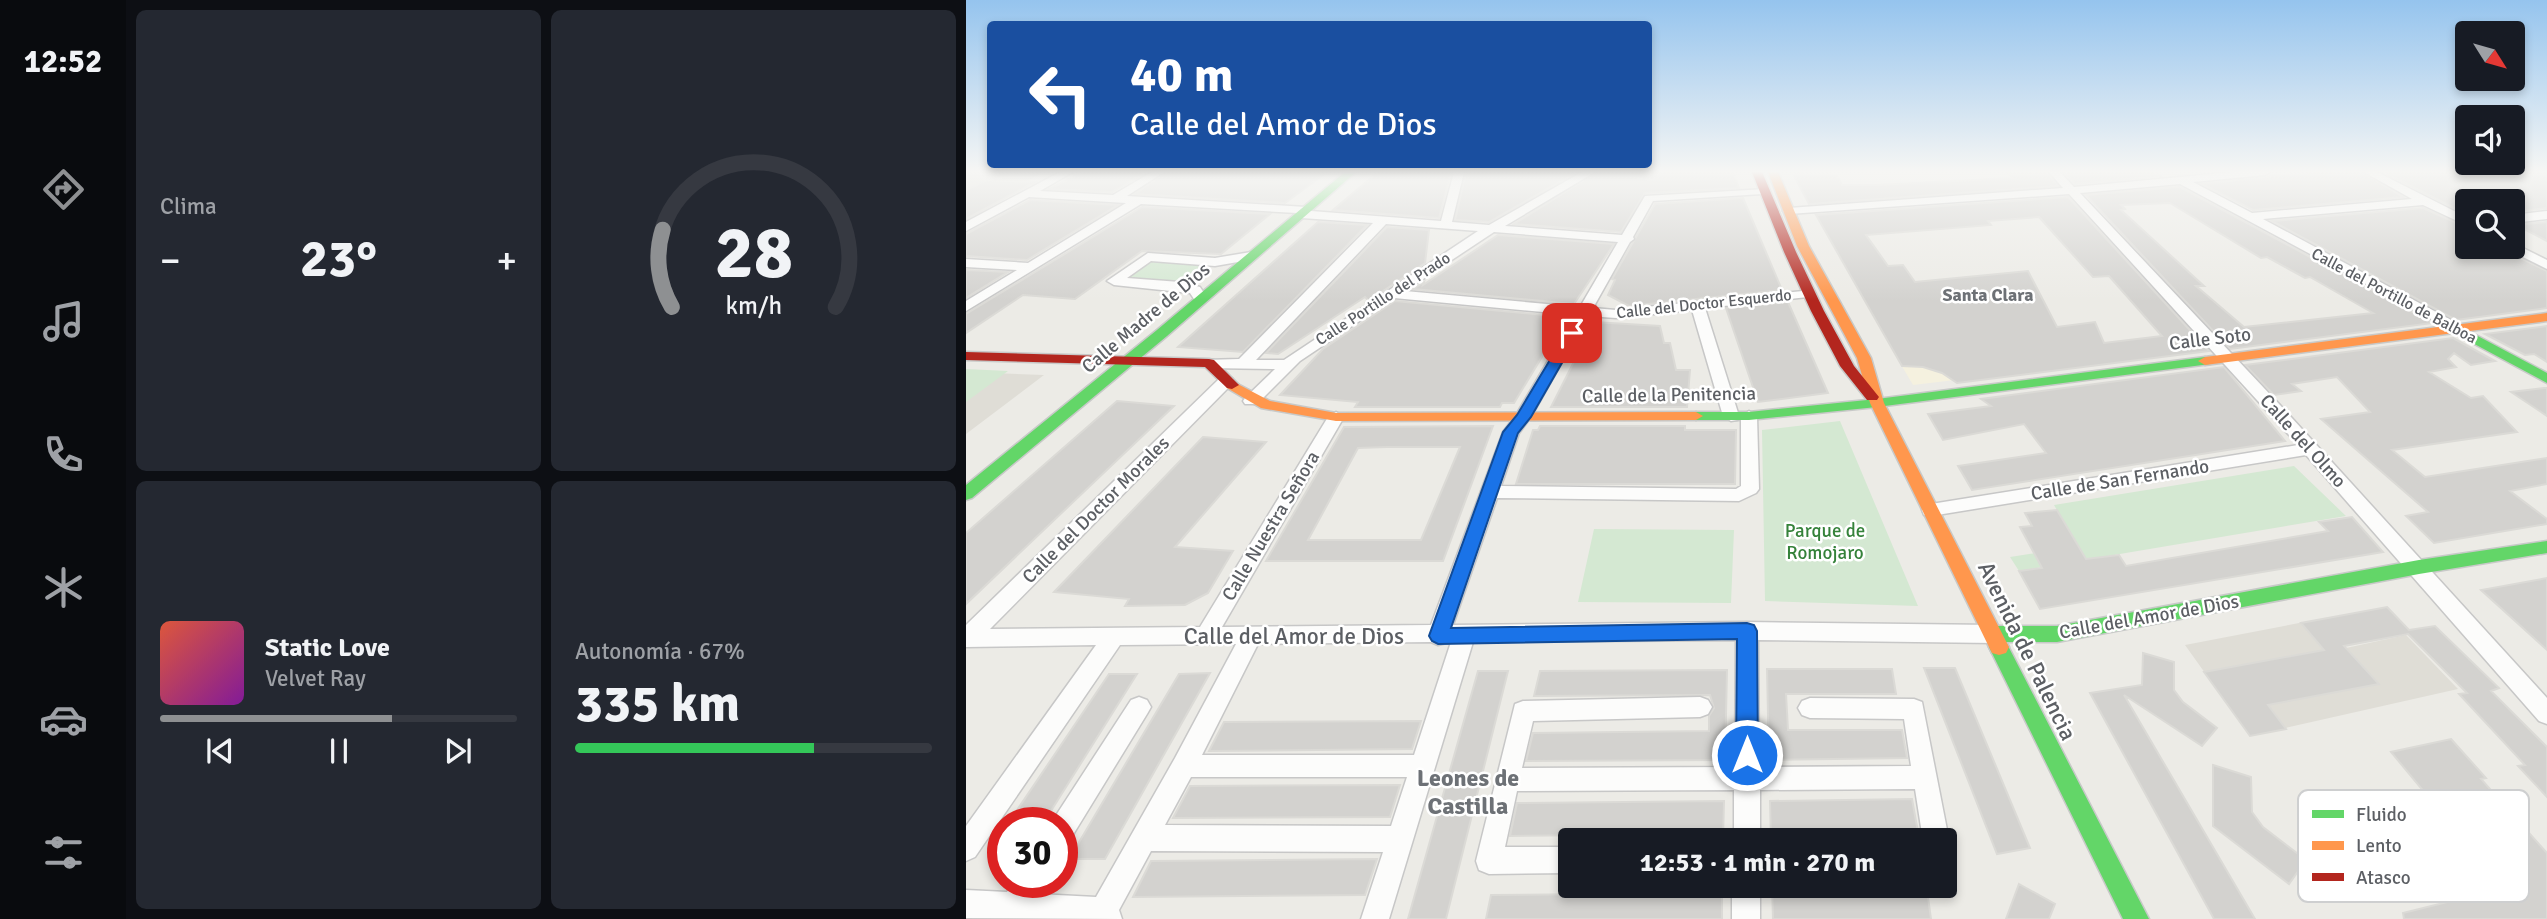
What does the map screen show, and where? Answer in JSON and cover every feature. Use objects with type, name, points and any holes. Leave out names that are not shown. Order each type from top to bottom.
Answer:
[{"type":"main road","name":"Calle Madre de Dios","points":[[966,494],[1301,215]]},
{"type":"main road","name":"Avenida de Palencia","points":[[1772,215],[1808,293],[1855,381],[1877,402]]},
{"type":"main road","name":"Avenida de Palencia","points":[[1791,215],[1804,246],[1864,358],[1877,402],[2136,919]]},
{"type":"main road","name":"Calle Soto","points":[[1877,402],[2547,317]]},
{"type":"main road","name":"Calle del Portillo de Balboa","points":[[2459,330],[2547,379]]},
{"type":"main road","points":[[966,356],[1209,363],[1251,401]]},
{"type":"main road","name":"Calle de la Penitencia","points":[[1251,401],[1270,408],[1336,417],[1740,416],[1877,402]]},
{"type":"main road","name":"Calle del Amor de Dios","points":[[1994,634],[2057,634],[2547,547]]},
{"type":"street","points":[[966,227],[989,215]]},
{"type":"street","points":[[966,307],[1115,215]]},
{"type":"street","points":[[1337,215],[1628,239]]},
{"type":"street","points":[[1446,224],[1448,215]]},
{"type":"street","name":"Calle Portillo del Prado","points":[[1251,401],[1286,365],[1390,294],[1517,215]]},
{"type":"street","points":[[1375,919],[1423,766],[1451,635],[1489,492],[1511,432],[1523,417],[1640,215]]},
{"type":"street","name":"Calle del Olmo","points":[[2092,215],[2419,568],[2547,714]]},
{"type":"street","name":"Calle del Portillo de Balboa","points":[[2245,215],[2459,330]]},
{"type":"street","points":[[2251,218],[2283,215]]},
{"type":"street","points":[[2525,218],[2547,215]]},
{"type":"street","points":[[1244,363],[1384,219]]},
{"type":"street","points":[[2525,253],[2545,263]]},
{"type":"street","points":[[1201,299],[1195,290],[1181,286],[1114,281],[1148,257],[1214,262],[1251,256]]},
{"type":"street","points":[[966,263],[1029,267]]},
{"type":"street","name":"Calle del Doctor Esquerdo","points":[[1390,294],[1616,314],[1808,293]]},
{"type":"street","points":[[1489,492],[1739,495],[1750,489],[1740,416],[1697,305]]},
{"type":"street","points":[[1209,363],[1286,365]]},
{"type":"street","name":"Calle del Doctor Morales","points":[[967,638],[1226,381]]},
{"type":"street","name":"Calle Nuestra Señora","points":[[1206,636],[1336,417]]},
{"type":"street","name":"Calle de San Fernando","points":[[1931,510],[2309,449]]},
{"type":"street","points":[[1746,828],[1747,631]]},
{"type":"street","name":"Calle del Amor de Dios","points":[[967,638],[1747,631],[1994,634]]},
{"type":"street","points":[[966,904],[1106,915],[1252,635]]},
{"type":"street","points":[[966,848],[1113,638]]},
{"type":"street","points":[[1076,807],[1139,707]]},
{"type":"street","points":[[1558,860],[1489,861],[1522,711],[1700,707]]},
{"type":"street","points":[[1810,708],[1914,709],[1935,828]]},
{"type":"street","points":[[1184,766],[1423,766]]},
{"type":"street","points":[[1507,780],[1926,777]]},
{"type":"street","points":[[1145,838],[1400,839]]},
{"type":"street","points":[[1014,906],[1019,898]]},
{"type":"street","points":[[1746,898],[1746,919]]},
{"type":"shaded area","points":[[1953,339],[1980,377],[1913,385],[1890,346]]},
{"type":"shaded area","points":[[966,372],[1044,375],[966,434]]},
{"type":"shaded area","points":[[2320,619],[2346,648],[2406,635],[2458,689],[2250,736],[2185,645]]},
{"type":"green space","points":[[1151,260],[1204,264],[1179,282],[1125,279]]},
{"type":"green space","points":[[966,369],[1008,371],[966,402]]},
{"type":"green space","name":"Parque de Romojaro","points":[[1840,421],[1918,606],[1765,601],[1762,430]]},
{"type":"green space","points":[[2294,466],[2346,516],[2019,571],[2010,557],[2036,553],[2082,553],[2054,505]]},
{"type":"green space","points":[[1594,529],[1734,530],[1731,603],[1578,602]]},
{"type":"building","points":[[1002,215],[1102,215],[1027,260],[966,256],[966,234]]},
{"type":"building","points":[[1129,215],[1269,215],[1221,254],[1142,251],[1075,299],[1023,295],[966,333],[966,314]]},
{"type":"building","points":[[1398,215],[1440,215],[1439,218]]},
{"type":"building","points":[[1456,215],[1502,215],[1489,222],[1455,220]]},
{"type":"building","points":[[1529,215],[1632,215],[1621,232],[1514,224]]},
{"type":"building","points":[[1649,215],[1750,215],[1782,290],[1629,306],[1608,295],[1615,280],[1612,279]]},
{"type":"building","points":[[1816,215],[2084,215],[2209,351],[1957,383],[1942,373],[1923,367],[1902,366]],"holes":[[[2039,217],[2093,277],[2109,276],[2162,336],[2104,343],[2095,322],[2057,327],[2028,271],[1915,282],[1903,265],[1888,266],[1866,235],[1991,225],[1988,221]]]},
{"type":"building","points":[[2105,215],[2126,215],[2204,286],[2196,286],[2244,327],[2373,313],[2310,277],[2305,278],[2267,257],[2261,258],[2190,215],[2232,215],[2433,323],[2230,349]]},
{"type":"building","points":[[2343,215],[2438,215],[2455,222],[2455,259],[2522,259],[2547,271],[2547,308],[2456,320],[2272,221]]},
{"type":"building","points":[[1318,222],[1367,225],[1243,352],[1178,347]]},
{"type":"building","points":[[2547,222],[2547,241],[2525,230],[2525,224]]},
{"type":"building","points":[[1387,227],[1429,230],[1425,263],[1365,303],[1368,300],[1365,297],[1278,354],[1266,353]]},
{"type":"building","points":[[1498,235],[1614,244],[1574,304],[1413,289]]},
{"type":"building","points":[[966,270],[1008,272],[966,298]]},
{"type":"building","points":[[1395,301],[1566,317],[1514,403],[1502,403],[1500,407],[1355,407],[1358,402],[1280,395],[1323,349]]},
{"type":"building","points":[[1788,302],[1828,393],[1758,402],[1726,308]]},
{"type":"building","points":[[1594,322],[1660,326],[1664,343],[1670,343],[1676,370],[1690,370],[1687,407],[1551,407]]},
{"type":"building","points":[[2547,326],[2547,362],[2534,354],[2525,355],[2485,334]]},
{"type":"building","points":[[2453,338],[2495,361],[2471,365],[2454,353],[2448,359],[2456,367],[2429,372],[2471,398],[2483,396],[2517,432],[2392,450],[2425,477],[2547,458],[2547,484],[2510,491],[2547,519],[2547,524],[2434,543],[2406,516],[2428,512],[2321,419],[2370,412],[2337,377],[2292,384],[2301,391],[2274,395],[2245,365]]},
{"type":"building","points":[[2224,367],[2285,441],[1972,490],[1958,466],[2046,453],[2024,424],[1943,440],[1928,414],[1991,406],[1981,399]]},
{"type":"building","points":[[2547,388],[2547,416],[2511,392]]},
{"type":"building","points":[[1117,401],[1174,406],[966,604],[966,533]]},
{"type":"building","points":[[1493,426],[1443,561],[1266,561],[1344,427]],"holes":[[[1460,447],[1421,540],[1308,540],[1358,448]]]},
{"type":"building","points":[[1540,426],[1685,426],[1685,430],[1736,430],[1735,484],[1516,484],[1533,430],[1538,430]]},
{"type":"building","points":[[1203,437],[1266,442],[1175,547],[1233,551],[1208,593],[1185,605],[1125,606],[1129,599],[1054,592]]},
{"type":"building","points":[[2057,510],[2086,559],[2119,555],[2126,566],[2328,531],[2319,522],[2352,517],[2383,552],[2040,609],[2019,571],[2042,568],[2020,527],[2032,526],[2025,513]]},
{"type":"building","points":[[2547,578],[2547,650],[2481,590]]},
{"type":"building","points":[[2387,607],[2409,630],[2435,626],[2499,688],[2491,691],[2547,747],[2547,797],[2518,766],[2525,765],[2459,694],[2467,693],[2408,634],[2344,646],[2379,684],[2268,705],[2286,729],[2250,736],[2204,672],[2324,650],[2301,623]]},
{"type":"building","points":[[2143,653],[2174,662],[2174,690],[2183,702],[2217,728],[2202,746],[2124,695],[2255,919],[2214,919],[2090,693],[2142,685]]},
{"type":"building","points":[[1924,668],[1955,668],[2030,848],[1997,854]]},
{"type":"building","points":[[1767,669],[1892,669],[1896,694],[1786,694],[1788,730],[1902,730],[1907,758],[1769,760]]},
{"type":"building","points":[[1727,670],[1725,760],[1526,761],[1533,733],[1709,731],[1709,716],[1714,708],[1710,695],[1534,696],[1540,671]]},
{"type":"building","points":[[1478,671],[1508,671],[1446,919],[1408,919]]},
{"type":"building","points":[[1210,673],[1105,859],[1078,859],[1078,844],[1179,674]]},
{"type":"building","points":[[1109,674],[1137,674],[1053,807],[1019,807]]},
{"type":"building","points":[[1421,721],[1412,749],[1209,751],[1224,722]]},
{"type":"building","points":[[2451,739],[2486,778],[2481,779],[2491,790],[2423,790],[2391,752]]},
{"type":"building","points":[[2213,765],[2251,777],[2252,812],[2263,827],[2298,854],[2298,871],[2289,884],[2213,826]]},
{"type":"building","points":[[1400,785],[1390,817],[1173,818],[1190,786]]},
{"type":"building","points":[[1912,799],[1917,828],[1771,828],[1770,801]]},
{"type":"building","points":[[1724,801],[1723,828],[1558,828],[1558,836],[1510,836],[1517,803]]},
{"type":"building","points":[[2529,833],[2547,853],[2547,919],[2404,919],[2403,913],[2447,902],[2529,902]]},
{"type":"building","points":[[1377,859],[1365,895],[1133,897],[1151,861]]},
{"type":"building","points":[[2019,884],[2055,904],[2049,919],[2006,919]]},
{"type":"building","points":[[1558,894],[1558,898],[1722,898],[1722,919],[1486,919],[1491,895]]},
{"type":"building","points":[[1772,898],[1928,898],[1931,919],[1773,919]]},
{"type":"traffic: fast","points":[[966,494],[1301,215]]},
{"type":"traffic: fast","points":[[2459,330],[2547,379]]},
{"type":"traffic: fast","points":[[1696,416],[1749,416],[1877,403],[2205,361]]},
{"type":"traffic: fast","points":[[1994,634],[2057,634],[2419,567],[2547,547]]},
{"type":"traffic: fast","points":[[1999,647],[2136,919]]},
{"type":"traffic: slow","points":[[1790,215],[1803,246],[1864,358],[1877,403],[1999,647]]},
{"type":"traffic: slow","points":[[2205,361],[2547,317]]},
{"type":"traffic: slow","points":[[1232,385],[1266,405],[1336,417],[1696,416]]},
{"type":"traffic: jam","points":[[1774,215],[1818,311],[1847,366],[1872,397]]},
{"type":"traffic: jam","points":[[966,356],[1209,363],[1232,385]]},
{"type":"district","name":"Santa Clara","points":[[1988,295]]},
{"type":"district","name":"Leones de Castilla","points":[[1468,792]]},
{"type":"route","points":[[1572,333],[1523,417],[1511,432],[1438,636],[1747,631],[1747,755]]}]
